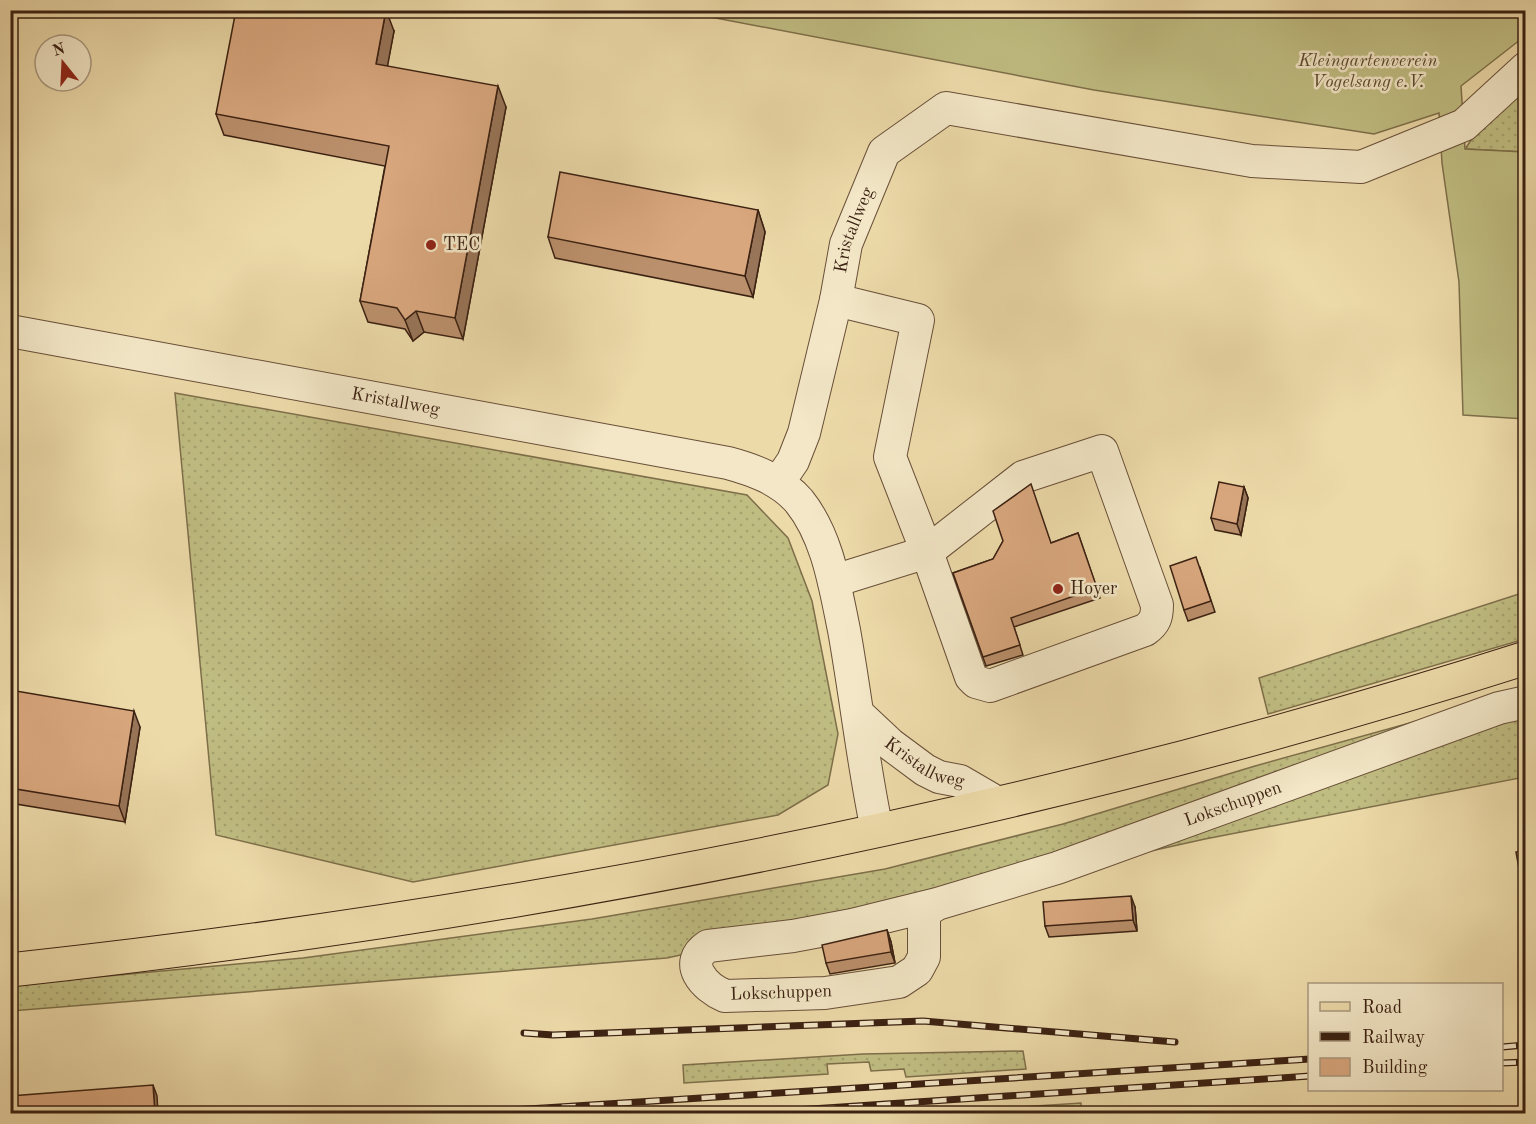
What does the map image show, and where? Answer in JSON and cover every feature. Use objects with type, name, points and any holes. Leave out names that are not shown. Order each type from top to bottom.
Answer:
[{"type":"main road","points":[[10,970],[375,925],[652,877],[877,830],[1193,754],[1526,658]]},
{"type":"street","name":"Kristallweg","points":[[778,483],[793,461],[804,433],[836,300],[846,244],[884,152],[946,108],[1252,161],[1361,167],[1464,125],[1526,68]]},
{"type":"street","points":[[834,581],[927,552],[1023,477],[1102,451],[1156,605],[1157,615],[1153,624],[1145,630],[990,686],[983,685],[971,676],[927,552],[890,457],[918,320],[836,300]]},
{"type":"street","name":"Kristallweg","points":[[10,331],[728,463],[754,471],[778,483],[799,501],[808,514],[825,550],[834,581],[877,830]]},
{"type":"street","name":"Lokschuppen","points":[[937,904],[924,915],[921,963],[917,970],[899,982],[825,993],[725,996],[713,991],[696,967],[695,960],[699,952],[708,946],[805,934],[937,904],[1068,864],[1499,708],[1526,702]]},
{"type":"street","name":"Kristallweg","points":[[858,714],[890,744],[925,770],[939,777],[960,781],[996,802]]},
{"type":"green space","name":"Kleingartenverein Vogelsang e.V.","points":[[679,11],[1525,11],[1525,36],[1461,86],[1465,149],[1525,152],[1525,419],[1463,415],[1459,282],[1442,163],[1439,113],[1374,134],[1094,90]]},
{"type":"green space","points":[[1525,85],[1525,152],[1465,149],[1478,130]]},
{"type":"green space","points":[[175,393],[747,495],[788,538],[812,601],[838,734],[828,785],[778,815],[413,882],[216,835]]},
{"type":"green space","points":[[1525,592],[1525,639],[1268,714],[1259,678]]},
{"type":"green space","points":[[1525,691],[1525,777],[1205,839],[667,958],[11,1011],[11,985],[303,958],[592,919],[885,869],[1063,824],[1255,766]]},
{"type":"green space","points":[[1023,1051],[1026,1069],[906,1077],[904,1069],[871,1071],[869,1062],[827,1064],[828,1074],[684,1083],[683,1065],[863,1054]]},
{"type":"green space","points":[[1081,1103],[1081,1113],[928,1113]]},
{"type":"building","name":"TEC","points":[[236,10],[386,10],[376,64],[498,86],[455,318],[416,311],[405,320],[397,308],[360,301],[389,146],[216,114]]},
{"type":"building","points":[[560,172],[758,210],[745,276],[548,237]]},
{"type":"building","points":[[1219,482],[1244,487],[1237,524],[1211,518]]},
{"type":"building","points":[[1031,484],[1051,543],[1078,533],[1097,588],[1011,618],[1020,645],[983,657],[953,573],[993,559],[1003,541],[993,511]]},
{"type":"building","points":[[1196,557],[1211,601],[1184,610],[1170,566]]},
{"type":"building","points":[[10,690],[134,711],[119,806],[10,788]]},
{"type":"building","points":[[1526,850],[1526,884],[1522,885],[1516,852]]},
{"type":"building","points":[[1131,896],[1133,920],[1045,926],[1043,902]]},
{"type":"building","points":[[887,930],[891,952],[826,963],[822,945]]},
{"type":"building","points":[[153,1085],[155,1113],[10,1113],[10,1096]]},
{"type":"railway","points":[[524,1033],[553,1035],[923,1021],[1175,1042]]},
{"type":"railway","points":[[1503,1047],[1526,1045]]},
{"type":"railway","points":[[450,1114],[1308,1059]]},
{"type":"railway","points":[[1503,1063],[1526,1062]]},
{"type":"railway","points":[[737,1114],[1308,1076]]},
{"type":"railway","points":[[1505,1114],[1526,1112]]},
{"type":"place","name":"TEC","points":[[431,245]]},
{"type":"place","name":"Hoyer","points":[[1058,589]]}]
